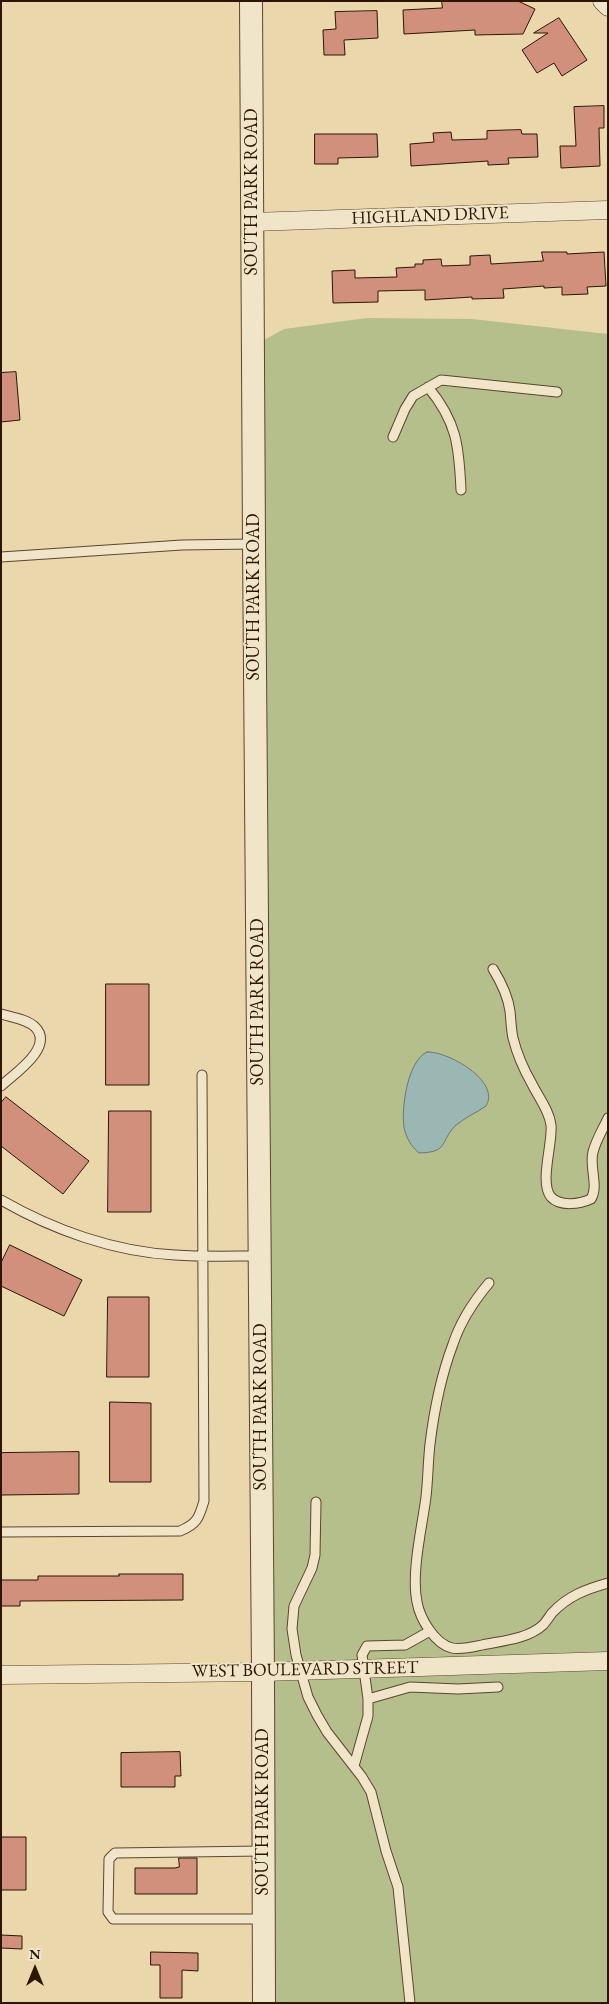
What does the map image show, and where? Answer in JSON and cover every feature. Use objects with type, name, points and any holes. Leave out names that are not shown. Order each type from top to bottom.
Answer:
[{"type":"street","name":"SOUTH PARK ROAD","points":[[252,1],[264,2003]]},
{"type":"street","points":[[602,1],[608,7]]},
{"type":"street","name":"HIGHLAND DRIVE","points":[[252,222],[608,210]]},
{"type":"street","name":"WEST BOULEVARD STREET","points":[[1,1675],[263,1672],[608,1661]]},
{"type":"lane","points":[[393,437],[413,396],[428,386],[442,380],[557,392]]},
{"type":"lane","points":[[428,386],[441,402],[449,416],[455,433],[459,451],[461,490]]},
{"type":"lane","points":[[1,556],[197,545],[254,544]]},
{"type":"lane","points":[[493,969],[502,983],[507,999],[516,1048],[532,1084],[548,1111],[552,1137],[548,1162],[547,1188],[550,1196],[557,1202],[583,1202],[591,1199],[594,1188],[592,1153],[608,1118]]},
{"type":"lane","points":[[1,1014],[26,1022],[35,1027],[40,1035],[37,1052],[1,1086]]},
{"type":"lane","points":[[1,1532],[180,1531],[191,1527],[199,1518],[204,1501],[202,1075]]},
{"type":"lane","points":[[1,1200],[27,1215],[114,1246],[174,1255],[260,1256]]},
{"type":"lane","points":[[489,1282],[474,1300],[463,1319],[452,1345],[434,1415],[415,1588],[417,1605],[430,1631],[442,1645],[455,1649],[527,1635],[542,1626],[552,1613],[578,1592],[608,1583]]},
{"type":"lane","points":[[316,1502],[315,1555],[312,1568],[294,1606],[292,1629],[296,1655],[308,1697],[317,1715],[327,1732],[354,1766],[371,1792],[386,1851],[398,1886],[410,2003]]},
{"type":"lane","points":[[354,1766],[368,1716],[368,1699],[362,1655],[367,1646],[405,1645],[430,1631]]},
{"type":"lane","points":[[368,1699],[410,1687],[458,1689],[498,1687]]},
{"type":"lane","points":[[263,1851],[115,1853],[109,1859],[108,1912],[113,1919],[263,1919]]},
{"type":"green space","points":[[367,318],[472,319],[608,334],[608,2003],[262,2003],[253,346],[284,329]]},
{"type":"water","points":[[427,1052],[447,1056],[470,1069],[486,1087],[489,1096],[486,1106],[455,1126],[442,1146],[435,1151],[419,1153],[411,1145],[406,1135],[403,1118],[407,1085],[411,1074],[420,1057]]},
{"type":"building","points":[[442,1],[518,1],[535,9],[523,34],[475,35],[475,30],[404,34],[403,10],[442,8]]},
{"type":"building","points":[[377,11],[378,38],[344,40],[345,55],[324,55],[323,30],[336,29],[335,12]]},
{"type":"building","points":[[559,18],[587,60],[562,76],[554,63],[537,73],[522,50],[548,33],[534,33]]},
{"type":"building","points":[[604,106],[604,128],[599,128],[600,166],[561,168],[560,146],[576,146],[574,107]]},
{"type":"building","points":[[521,130],[522,134],[537,134],[538,157],[508,158],[509,164],[488,165],[488,161],[411,166],[410,144],[434,142],[433,133],[451,132],[452,140],[487,139],[487,131]]},
{"type":"building","points":[[315,134],[377,134],[378,157],[338,158],[338,164],[315,164]]},
{"type":"building","points":[[542,252],[567,252],[567,254],[604,252],[606,286],[587,287],[588,294],[562,295],[562,287],[544,288],[544,286],[503,289],[504,298],[472,299],[472,297],[425,300],[425,290],[378,291],[378,302],[333,303],[332,271],[355,270],[355,278],[397,277],[396,268],[415,267],[415,264],[423,264],[423,260],[441,259],[442,266],[470,265],[470,256],[490,255],[491,264],[543,261]]},
{"type":"building","points":[[16,372],[20,420],[1,422],[1,373]]},
{"type":"building","points":[[106,984],[149,984],[149,1085],[106,1085]]},
{"type":"building","points":[[6,1097],[89,1161],[63,1194],[1,1146],[1,1103]]},
{"type":"building","points":[[109,1111],[151,1111],[151,1212],[108,1212]]},
{"type":"building","points":[[10,1245],[82,1280],[64,1316],[1,1286],[1,1263]]},
{"type":"building","points":[[108,1297],[149,1297],[149,1377],[107,1377]]},
{"type":"building","points":[[110,1402],[151,1403],[151,1482],[110,1482]]},
{"type":"building","points":[[79,1452],[79,1494],[1,1495],[1,1453]]},
{"type":"building","points":[[119,1574],[183,1574],[183,1600],[20,1601],[20,1606],[1,1606],[1,1580],[38,1580],[38,1576],[119,1576]]},
{"type":"building","points":[[180,1752],[181,1776],[175,1776],[175,1787],[121,1787],[121,1753]]},
{"type":"building","points":[[1,1837],[26,1837],[26,1890],[1,1890]]},
{"type":"building","points":[[179,1858],[197,1858],[197,1894],[135,1894],[135,1868],[175,1868],[179,1867]]},
{"type":"building","points":[[1,1935],[22,1936],[22,1949],[1,1948]]},
{"type":"building","points":[[151,1952],[198,1953],[198,1971],[182,1970],[182,1998],[160,1998],[160,1965],[151,1965]]}]
